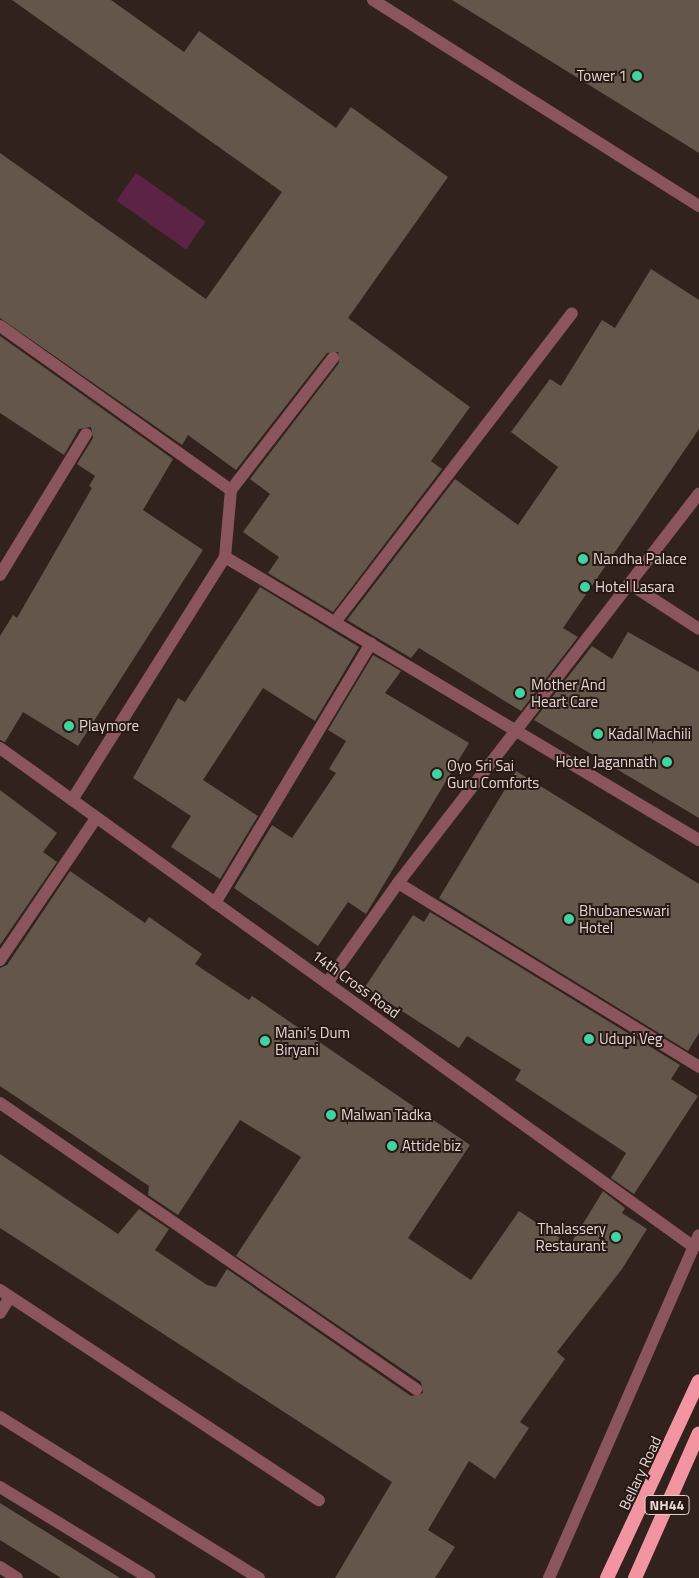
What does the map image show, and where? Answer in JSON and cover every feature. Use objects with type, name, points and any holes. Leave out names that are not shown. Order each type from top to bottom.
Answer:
[{"type":"highway","name":"Bellary Road","points":[[607,1578],[699,1381]]},
{"type":"highway","name":"NH44","points":[[635,1578],[699,1433]]},
{"type":"street","points":[[373,0],[699,206]]},
{"type":"street","points":[[335,622],[572,313]]},
{"type":"street","points":[[0,326],[231,490]]},
{"type":"street","points":[[72,800],[225,557],[231,490],[333,358]]},
{"type":"street","points":[[0,575],[86,434]]},
{"type":"street","points":[[327,983],[398,883],[699,494]]},
{"type":"street","points":[[225,557],[517,729],[699,840]]},
{"type":"street","points":[[630,584],[699,630]]},
{"type":"street","points":[[215,903],[370,643]]},
{"type":"street","name":"14th Cross Road","points":[[0,748],[327,983],[696,1241]]},
{"type":"street","points":[[0,960],[96,818]]},
{"type":"street","points":[[398,883],[699,1066]]},
{"type":"street","points":[[0,1103],[416,1389]]},
{"type":"street","points":[[549,1578],[696,1241]]},
{"type":"street","points":[[0,1313],[5,1294],[319,1500]]},
{"type":"street","points":[[0,1417],[259,1578]]},
{"type":"street","points":[[0,1487],[149,1578]]},
{"type":"street","points":[[0,1568],[17,1578]]},
{"type":"shaded area","points":[[136,173],[206,222],[186,250],[116,201]]},
{"type":"building","points":[[12,0],[111,0],[184,52],[199,31],[336,128],[351,107],[448,177],[348,318],[470,407],[431,461],[442,469],[333,612],[268,573],[279,557],[243,532],[270,494],[250,479],[339,363],[338,352],[327,353],[236,470],[188,435],[182,445],[0,318],[0,153],[206,299],[282,192]]},
{"type":"building","name":"Tower 1","points":[[452,0],[699,0],[699,153]]},
{"type":"building","points":[[651,269],[699,300],[699,429],[563,628],[578,637],[521,711],[419,648],[411,658],[347,620],[455,479],[518,525],[558,467],[511,432],[550,379],[561,386],[602,320],[615,328]]},
{"type":"building","points":[[0,336],[173,459],[143,510],[203,550],[78,746],[23,712],[5,742],[0,740],[0,636],[13,615],[17,618],[92,488],[89,486],[95,476],[77,464],[93,438],[91,427],[79,429],[64,455],[0,413]]},
{"type":"building","points":[[260,587],[359,647],[315,721],[263,688],[203,780],[258,816],[220,879],[171,847],[191,816],[133,778],[178,698],[185,702]]},
{"type":"building","points":[[628,632],[699,672],[699,818],[534,720],[592,646],[612,659]]},
{"type":"building","points":[[373,655],[401,671],[385,693],[469,743],[366,914],[348,902],[318,946],[234,888],[272,825],[292,838],[336,773],[329,769],[346,741],[328,730]]},
{"type":"building","points":[[516,771],[699,884],[699,1033],[688,1051],[439,898]]},
{"type":"building","points":[[0,790],[57,833],[43,852],[57,862],[0,945]]},
{"type":"building","points":[[70,871],[145,923],[149,917],[202,954],[195,964],[249,1000],[252,996],[470,1145],[408,1238],[471,1280],[519,1211],[570,1245],[603,1191],[625,1208],[622,1213],[647,1229],[622,1269],[557,1352],[565,1359],[520,1422],[529,1428],[495,1479],[469,1461],[428,1530],[455,1547],[435,1578],[335,1578],[392,1482],[0,1228],[0,1154],[118,1234],[139,1209],[169,1229],[155,1250],[207,1285],[216,1287],[227,1269],[411,1396],[423,1393],[421,1382],[236,1256],[301,1157],[240,1120],[178,1215],[148,1195],[149,1186],[0,1086],[0,968],[7,965]]},
{"type":"building","points":[[430,912],[680,1065],[671,1079],[698,1096],[634,1194],[611,1178],[626,1153],[515,1080],[521,1070],[467,1036],[459,1048],[365,987],[413,915],[424,922]]},
{"type":"building","points":[[0,1503],[120,1578],[61,1578],[0,1540]]},
{"type":"place","name":"Tower 1","points":[[637,76]]},
{"type":"place","name":"Nandha Palace","points":[[583,559]]},
{"type":"place","name":"Hotel Lasara","points":[[585,587]]},
{"type":"place","name":"Mother And Heart Care","points":[[520,693]]},
{"type":"place","name":"Playmore","points":[[69,726]]},
{"type":"place","name":"Kadal Machili","points":[[598,734]]},
{"type":"place","name":"Hotel Jagannath","points":[[667,762]]},
{"type":"place","name":"Oyo Sri Sai Guru Comforts","points":[[437,774]]},
{"type":"place","name":"Bhubaneswari Hotel","points":[[569,919]]},
{"type":"place","name":"Udupi Veg","points":[[589,1039]]},
{"type":"place","name":"Mani's Dum Biryani","points":[[265,1041]]},
{"type":"place","name":"Malwan Tadka","points":[[331,1115]]},
{"type":"place","name":"Attide biz","points":[[392,1146]]},
{"type":"place","name":"Thalassery Restaurant","points":[[616,1237]]}]
